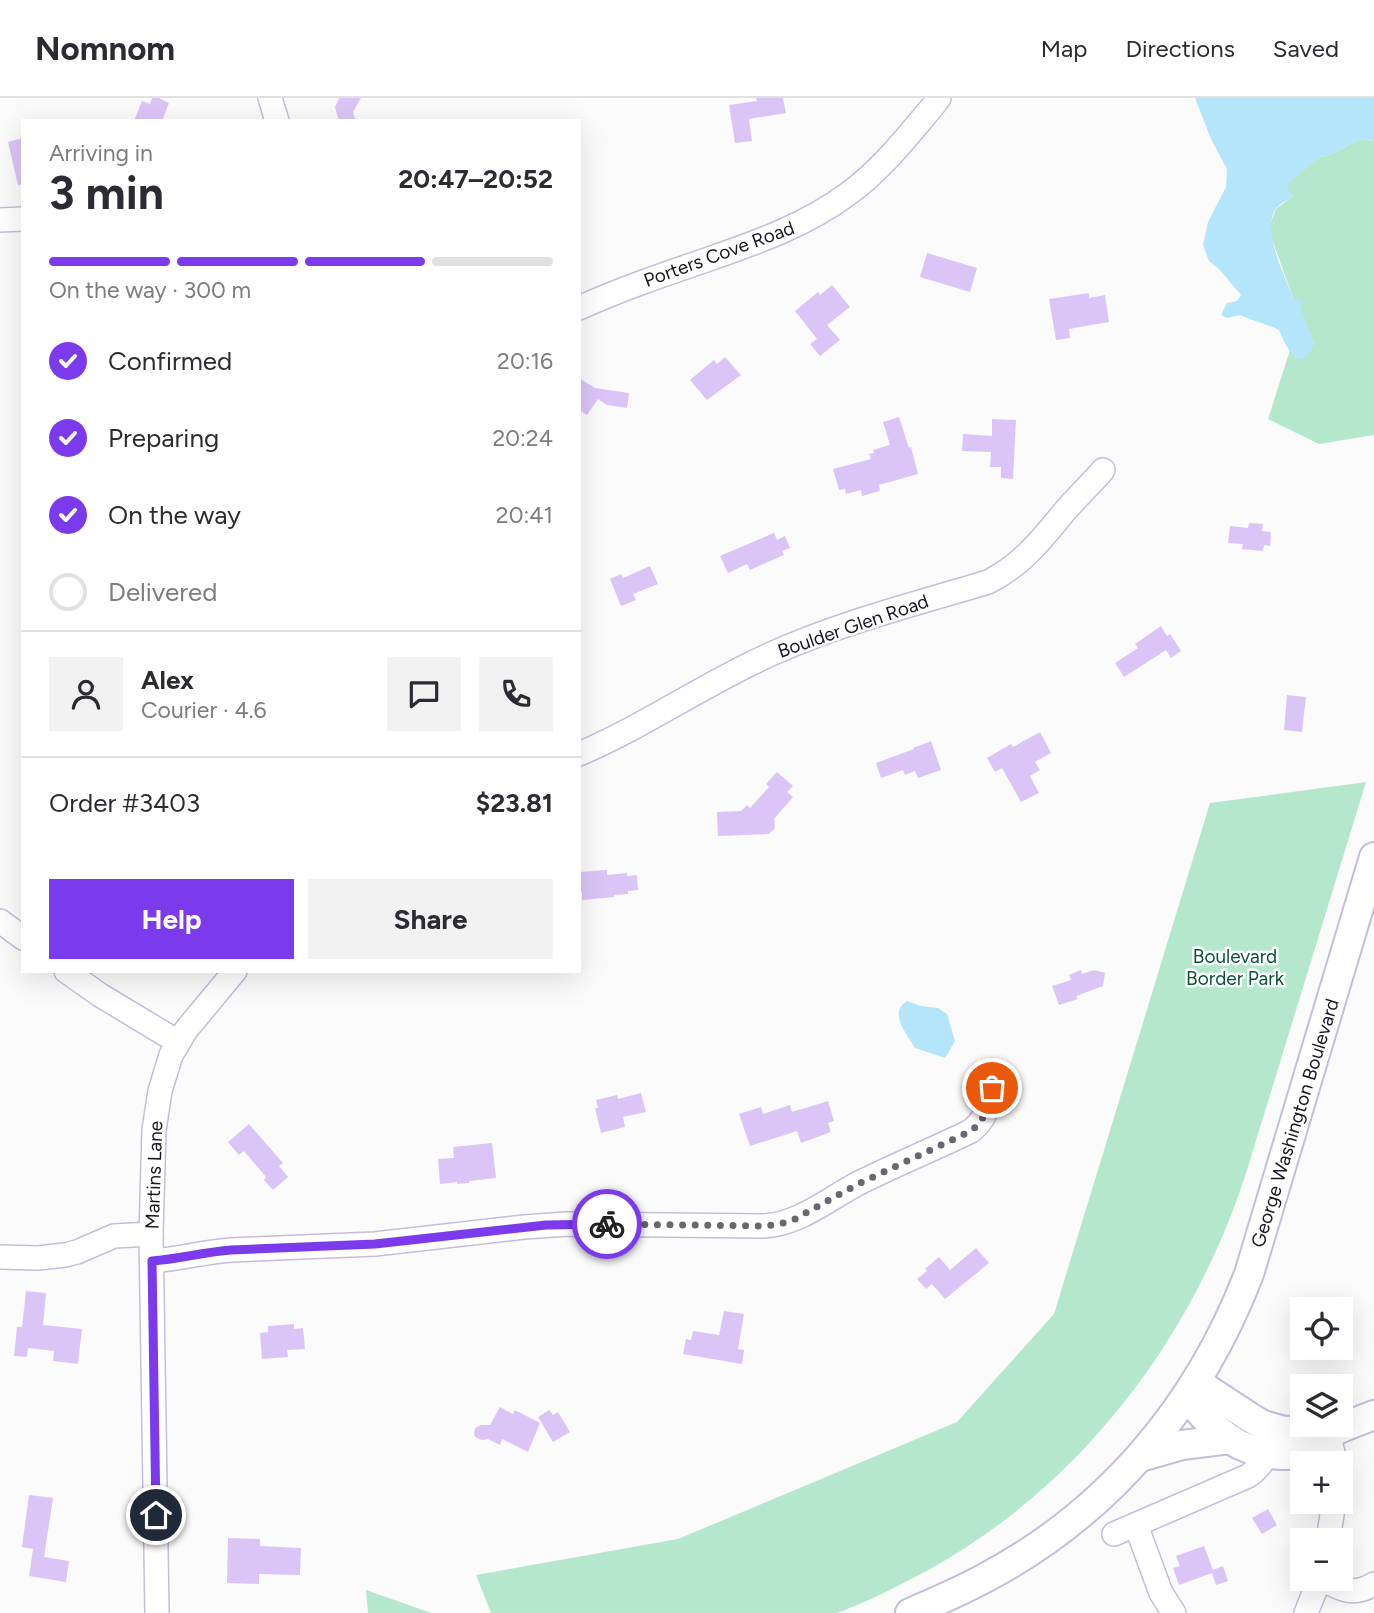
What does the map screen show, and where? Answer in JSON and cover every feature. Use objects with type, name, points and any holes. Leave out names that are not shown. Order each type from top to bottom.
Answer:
[{"type":"main road","name":"George Washington Boulevard","points":[[910,1613],[983,1579],[1033,1549],[1084,1510],[1140,1457],[1191,1389],[1225,1331],[1249,1274],[1374,857]]},
{"type":"main road","points":[[1191,1389],[1214,1429],[1254,1450],[1284,1431],[1290,1431]]},
{"type":"main road","points":[[1191,1389],[1251,1418],[1270,1441]]},
{"type":"main road","points":[[1353,1424],[1374,1415]]},
{"type":"main road","points":[[1140,1457],[1182,1445],[1230,1439]]},
{"type":"street","points":[[270,98],[276,119]]},
{"type":"street","name":"Porters Cove Road","points":[[581,307],[631,286],[791,229],[813,217],[875,172],[939,98]]},
{"type":"street","points":[[0,220],[21,219]]},
{"type":"street","name":"Boulder Glen Road","points":[[581,753],[633,729],[735,671],[781,650],[988,582],[1003,574],[1034,548],[1103,470]]},
{"type":"street","points":[[0,921],[21,937]]},
{"type":"street","points":[[69,973],[178,1042]]},
{"type":"street","name":"Martins Lane","points":[[157,1613],[151,1180],[157,1108],[165,1072],[178,1042],[233,973]]},
{"type":"street","points":[[152,1261],[215,1251],[391,1242],[546,1225],[780,1224],[971,1131],[985,1116],[992,1088]]},
{"type":"street","points":[[0,1256],[38,1258],[65,1255],[114,1236],[151,1234]]},
{"type":"street","points":[[1114,1534],[1248,1476],[1259,1467],[1270,1441]]},
{"type":"street","points":[[1136,1525],[1161,1593],[1174,1613]]},
{"type":"street","points":[[1353,1591],[1365,1590],[1374,1584]]},
{"type":"street","points":[[1306,1613],[1315,1591]]},
{"type":"green space","points":[[1360,139],[1374,141],[1374,435],[1319,444],[1268,419],[1290,350],[1296,358],[1314,344],[1293,298],[1271,236],[1271,222],[1276,209],[1293,196],[1285,186],[1319,157],[1332,154]]},
{"type":"green space","name":"Boulevard Border Park","points":[[1366,782],[1247,1170],[1224,1233],[1195,1293],[1161,1351],[1122,1405],[1077,1455],[1028,1501],[975,1541],[917,1576],[838,1612],[491,1613],[476,1575],[678,1539],[957,1422],[1054,1314],[1210,803]]},
{"type":"green space","points":[[366,1590],[431,1613],[368,1613]]},
{"type":"water","points":[[1195,98],[1374,98],[1374,141],[1360,139],[1332,154],[1319,157],[1286,186],[1293,196],[1275,210],[1272,219],[1271,230],[1276,254],[1293,298],[1304,301],[1300,307],[1314,344],[1301,360],[1290,351],[1279,330],[1240,315],[1227,318],[1221,315],[1227,303],[1237,301],[1241,295],[1209,261],[1203,245],[1208,222],[1226,187],[1227,169],[1211,139]]},
{"type":"water","points":[[907,1001],[938,1008],[947,1014],[955,1041],[945,1058],[915,1048],[899,1017],[899,1011]]},
{"type":"building","points":[[152,98],[169,103],[163,119],[135,119],[142,101],[150,104]]},
{"type":"building","points":[[339,98],[361,98],[353,112],[355,119],[338,119],[335,107]]},
{"type":"building","points":[[756,98],[783,98],[786,113],[749,119],[752,141],[735,143],[729,105],[757,101]]},
{"type":"building","points":[[21,139],[21,184],[18,185],[8,142]]},
{"type":"building","points":[[927,253],[977,268],[970,292],[920,277]]},
{"type":"building","points":[[832,285],[850,307],[827,325],[840,340],[820,356],[810,344],[817,339],[795,311],[818,292],[820,295]]},
{"type":"building","points":[[1089,293],[1089,298],[1105,295],[1109,322],[1069,329],[1070,338],[1056,340],[1049,299]]},
{"type":"building","points":[[725,357],[741,375],[707,400],[690,380],[714,360],[717,364]]},
{"type":"building","points":[[581,379],[595,388],[629,393],[627,408],[607,405],[598,399],[587,415],[581,411]]},
{"type":"building","points":[[899,417],[918,474],[879,485],[880,491],[862,496],[861,490],[846,494],[845,489],[839,490],[833,469],[871,459],[869,454],[874,453],[873,450],[890,445],[883,422]]},
{"type":"building","points":[[992,419],[1016,420],[1013,479],[1001,478],[1001,467],[990,467],[991,452],[962,451],[963,434],[992,436]]},
{"type":"building","points":[[1249,523],[1263,524],[1262,531],[1271,532],[1270,546],[1264,545],[1263,551],[1242,549],[1243,544],[1228,543],[1230,526],[1248,528]]},
{"type":"building","points":[[774,533],[777,540],[785,536],[790,548],[782,551],[784,555],[750,570],[747,564],[728,573],[720,556]]},
{"type":"building","points":[[650,566],[658,584],[633,594],[636,600],[621,606],[610,579],[621,574],[623,578]]},
{"type":"building","points":[[1161,626],[1181,651],[1171,658],[1166,650],[1124,677],[1115,663],[1138,648],[1135,644]]},
{"type":"building","points":[[1287,695],[1306,697],[1302,732],[1284,730]]},
{"type":"building","points":[[1040,732],[1051,753],[1035,762],[1040,770],[1030,776],[1039,793],[1021,802],[1002,768],[995,772],[987,758]]},
{"type":"building","points":[[931,741],[941,770],[918,778],[915,771],[905,775],[903,770],[881,778],[876,763]]},
{"type":"building","points":[[777,772],[793,786],[787,792],[793,797],[774,819],[775,828],[769,834],[718,836],[717,812],[741,811],[747,805],[750,808],[769,787],[766,784]]},
{"type":"building","points":[[607,870],[607,875],[637,875],[638,890],[614,897],[582,900],[581,872]]},
{"type":"building","points":[[1081,970],[1082,974],[1094,970],[1105,973],[1103,986],[1059,1005],[1052,986],[1071,980],[1069,975]]},
{"type":"building","points":[[641,1093],[646,1112],[623,1117],[625,1127],[601,1133],[595,1108],[598,1108],[596,1100],[617,1095],[618,1099]]},
{"type":"building","points":[[828,1101],[834,1121],[828,1123],[831,1132],[801,1143],[797,1131],[750,1146],[739,1114],[761,1107],[763,1114],[790,1105],[792,1112]]},
{"type":"building","points":[[249,1124],[283,1163],[279,1166],[288,1177],[273,1190],[264,1180],[266,1177],[244,1151],[239,1155],[228,1142]]},
{"type":"building","points":[[492,1143],[496,1178],[440,1184],[438,1159],[454,1158],[453,1147]]},
{"type":"building","points":[[976,1248],[989,1263],[945,1299],[932,1284],[926,1289],[917,1279],[939,1257],[950,1270]]},
{"type":"building","points":[[26,1291],[46,1293],[43,1325],[82,1329],[78,1364],[53,1361],[54,1351],[28,1348],[27,1357],[14,1356],[17,1327],[22,1327]]},
{"type":"building","points":[[724,1311],[744,1314],[738,1349],[744,1350],[742,1364],[683,1354],[686,1339],[691,1340],[693,1331],[719,1335]]},
{"type":"building","points":[[294,1324],[294,1329],[303,1328],[305,1349],[287,1350],[288,1357],[262,1359],[260,1333],[268,1332],[268,1326]]},
{"type":"building","points":[[500,1407],[513,1414],[515,1410],[540,1423],[528,1452],[502,1439],[500,1445],[475,1437],[475,1428],[490,1425]]},
{"type":"building","points":[[549,1410],[553,1415],[558,1412],[570,1432],[553,1442],[538,1417]]},
{"type":"building","points":[[29,1495],[53,1498],[44,1557],[69,1561],[66,1582],[29,1576],[33,1549],[22,1547]]},
{"type":"building","points":[[1268,1509],[1277,1525],[1262,1534],[1252,1518]]},
{"type":"building","points":[[228,1538],[260,1539],[260,1546],[301,1548],[300,1575],[259,1574],[259,1584],[227,1583]]},
{"type":"building","points":[[1204,1546],[1213,1570],[1223,1566],[1228,1581],[1216,1585],[1212,1573],[1179,1585],[1173,1568],[1180,1566],[1176,1556]]},
{"type":"way so far","points":[[607,1224],[764,1226],[788,1222],[858,1184],[971,1131],[985,1116],[992,1088]]},
{"type":"route","points":[[156,1515],[152,1261],[215,1251],[375,1244],[546,1225],[607,1224]]}]
